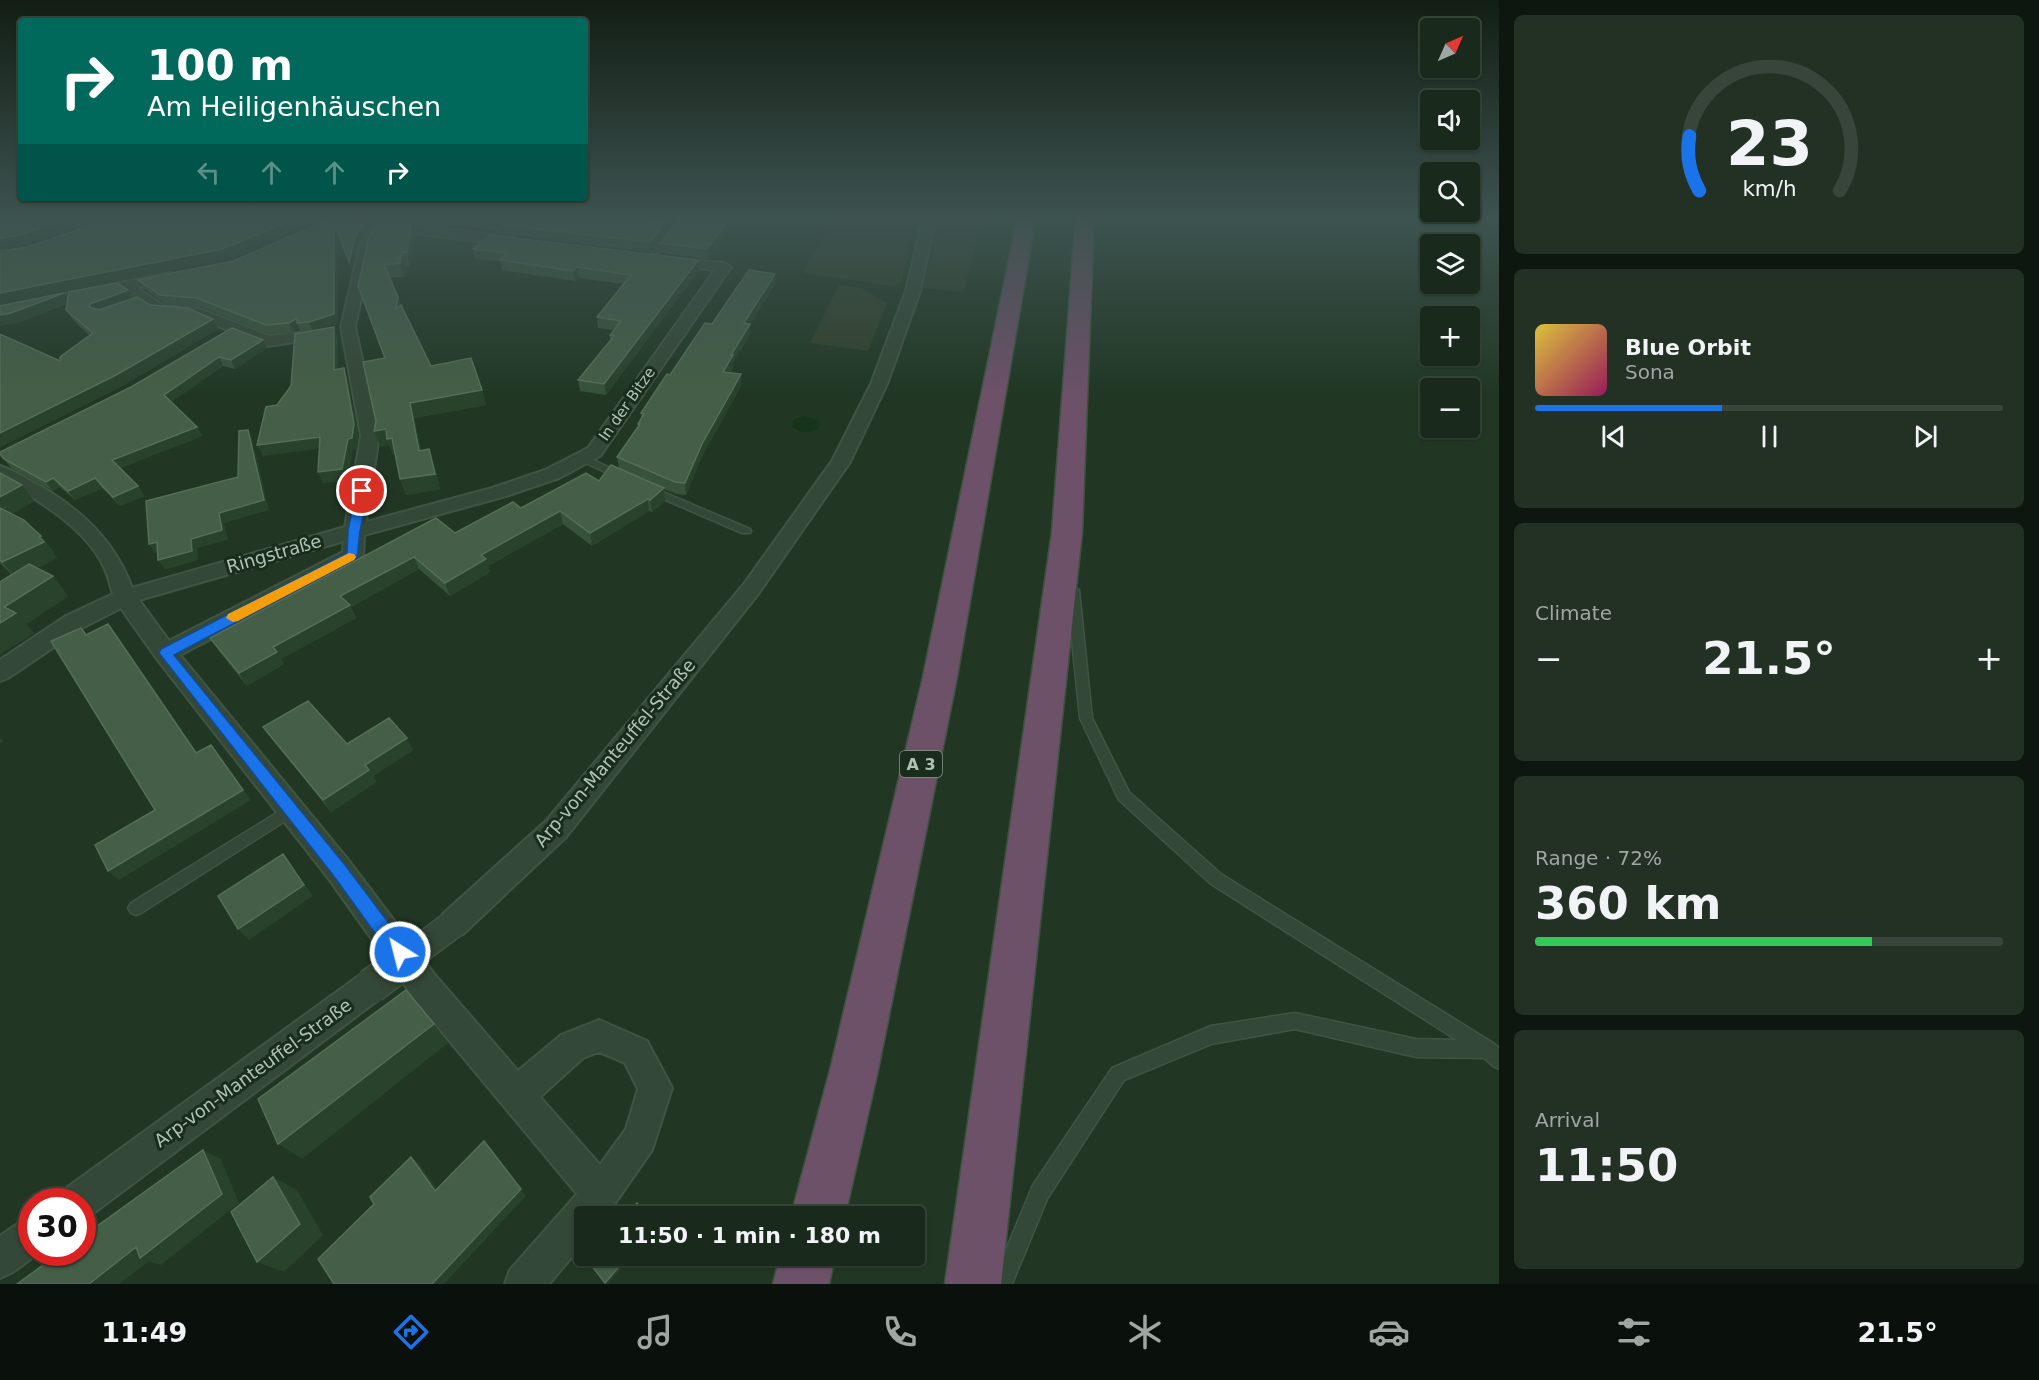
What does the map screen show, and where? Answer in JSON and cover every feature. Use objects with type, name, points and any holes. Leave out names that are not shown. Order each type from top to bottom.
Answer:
[{"type":"highway","name":"A 3","points":[[820,1206],[854,1070],[940,677],[1016,276]]},
{"type":"highway","points":[[973,1284],[1067,532],[1082,276]]},
{"type":"highway","points":[[801,1284],[806,1266]]},
{"type":"street","points":[[0,311],[175,276]]},
{"type":"street","points":[[165,653],[353,555],[354,531],[366,471],[370,436],[348,327],[359,276]]},
{"type":"street","name":"In der Bitze","points":[[354,531],[499,492],[552,474],[594,452],[718,276]]},
{"type":"street","name":"Arp-von-Manteuffel-Straße","points":[[96,1189],[453,924],[556,829],[751,590],[841,462],[879,384],[916,276]]},
{"type":"street","points":[[126,286],[143,303],[160,310],[195,312],[267,341],[314,337],[348,327]]},
{"type":"street","points":[[216,339],[235,328]]},
{"type":"street","points":[[0,472],[51,500],[91,535],[113,564],[125,597],[165,653],[291,810],[388,935],[424,986],[602,1194]]},
{"type":"street","name":"Ringstraße","points":[[0,672],[74,622],[125,597],[354,531]]},
{"type":"street","points":[[517,1095],[572,1046],[599,1036],[636,1052],[655,1088],[640,1138],[602,1194],[524,1284]]},
{"type":"street","points":[[0,1259],[18,1246]]},
{"type":"lane","points":[[582,458],[746,531]]},
{"type":"lane","points":[[1067,532],[1086,718],[1124,796],[1216,879],[1493,1054]]},
{"type":"lane","points":[[136,908],[291,810]]},
{"type":"lane","points":[[1002,1284],[1040,1192],[1118,1074],[1210,1035],[1295,1021],[1416,1048],[1493,1054]]},
{"type":"shaded area","points":[[823,276],[903,276],[902,281],[893,286]]},
{"type":"shaded area","points":[[926,276],[968,276],[964,292],[923,288]]},
{"type":"shaded area","points":[[839,285],[861,288],[887,303],[868,351],[810,343]]},
{"type":"shaded area","points":[[804,416],[818,420],[820,423],[818,429],[804,432],[794,428],[792,425],[794,419]]},
{"type":"building","points":[[0,276],[86,276],[0,293]]},
{"type":"building","points":[[158,276],[334,276],[334,314],[309,322],[297,323],[297,318],[289,323],[266,325],[197,298],[160,295],[138,280]]},
{"type":"building","points":[[360,276],[389,276],[398,297],[396,309],[401,305],[431,366],[471,358],[482,390],[410,403],[419,451],[429,449],[435,474],[400,479],[392,438],[387,439],[386,429],[374,431],[376,421],[363,362],[385,358],[358,286]]},
{"type":"building","points":[[630,276],[686,276],[604,384],[578,380],[614,336],[610,335],[621,321],[597,317]]},
{"type":"building","points":[[745,276],[774,276],[744,323],[750,324],[723,372],[741,374],[702,444],[685,483],[675,482],[617,457],[640,424],[638,424],[644,414],[641,413],[667,374],[670,375],[705,323],[712,324]]},
{"type":"building","points":[[117,283],[128,290],[90,304],[89,307],[99,310],[137,297],[150,305],[187,308],[213,319],[116,375],[0,433],[0,334],[60,361],[60,357],[93,333],[66,310],[69,292]]},
{"type":"building","points":[[64,293],[11,313],[0,315],[0,306]]},
{"type":"building","points":[[334,327],[334,370],[344,368],[354,424],[352,438],[348,439],[342,469],[318,472],[320,437],[257,445],[266,407],[277,405],[291,386],[295,334]]},
{"type":"building","points":[[232,328],[263,340],[231,360],[219,357],[164,395],[197,427],[112,460],[138,486],[113,497],[95,478],[68,491],[53,478],[46,482],[4,459],[0,454],[131,387]]},
{"type":"building","points":[[248,430],[264,500],[219,513],[222,530],[191,539],[192,551],[158,560],[157,542],[149,544],[146,501],[238,477],[239,431]]},
{"type":"building","points":[[611,465],[664,488],[650,500],[648,499],[590,533],[560,511],[481,555],[486,559],[445,583],[414,557],[340,596],[350,605],[273,647],[277,652],[239,673],[210,638],[436,518],[455,533],[513,502],[521,508],[586,473],[599,481]]},
{"type":"building","points":[[0,473],[22,485],[0,497]]},
{"type":"building","points":[[0,508],[24,520],[41,536],[39,537],[44,542],[2,562],[0,560]]},
{"type":"building","points":[[29,564],[53,576],[4,607],[16,613],[0,623],[0,582]]},
{"type":"building","points":[[108,624],[196,753],[211,745],[243,790],[108,871],[95,845],[155,810],[51,641],[81,628],[86,635]]},
{"type":"building","points":[[308,701],[347,744],[389,718],[407,738],[365,765],[369,770],[323,800],[263,727]]},
{"type":"building","points":[[283,854],[304,885],[238,929],[218,896]]},
{"type":"building","points":[[406,990],[434,1024],[278,1144],[258,1099]]},
{"type":"building","points":[[484,1141],[521,1189],[432,1284],[334,1284],[318,1259],[374,1204],[370,1197],[411,1157],[435,1191]]},
{"type":"building","points":[[203,1150],[222,1194],[140,1258],[136,1247],[89,1284],[17,1284],[42,1266],[96,1266],[96,1227]]},
{"type":"building","points":[[273,1177],[300,1224],[257,1262],[231,1212]]},
{"type":"building","points":[[592,1266],[619,1266],[605,1283]]},
{"type":"slow traffic","points":[[233,618],[349,557]]},
{"type":"route","points":[[362,491],[354,531],[353,555],[165,653],[339,870],[400,952]]}]
